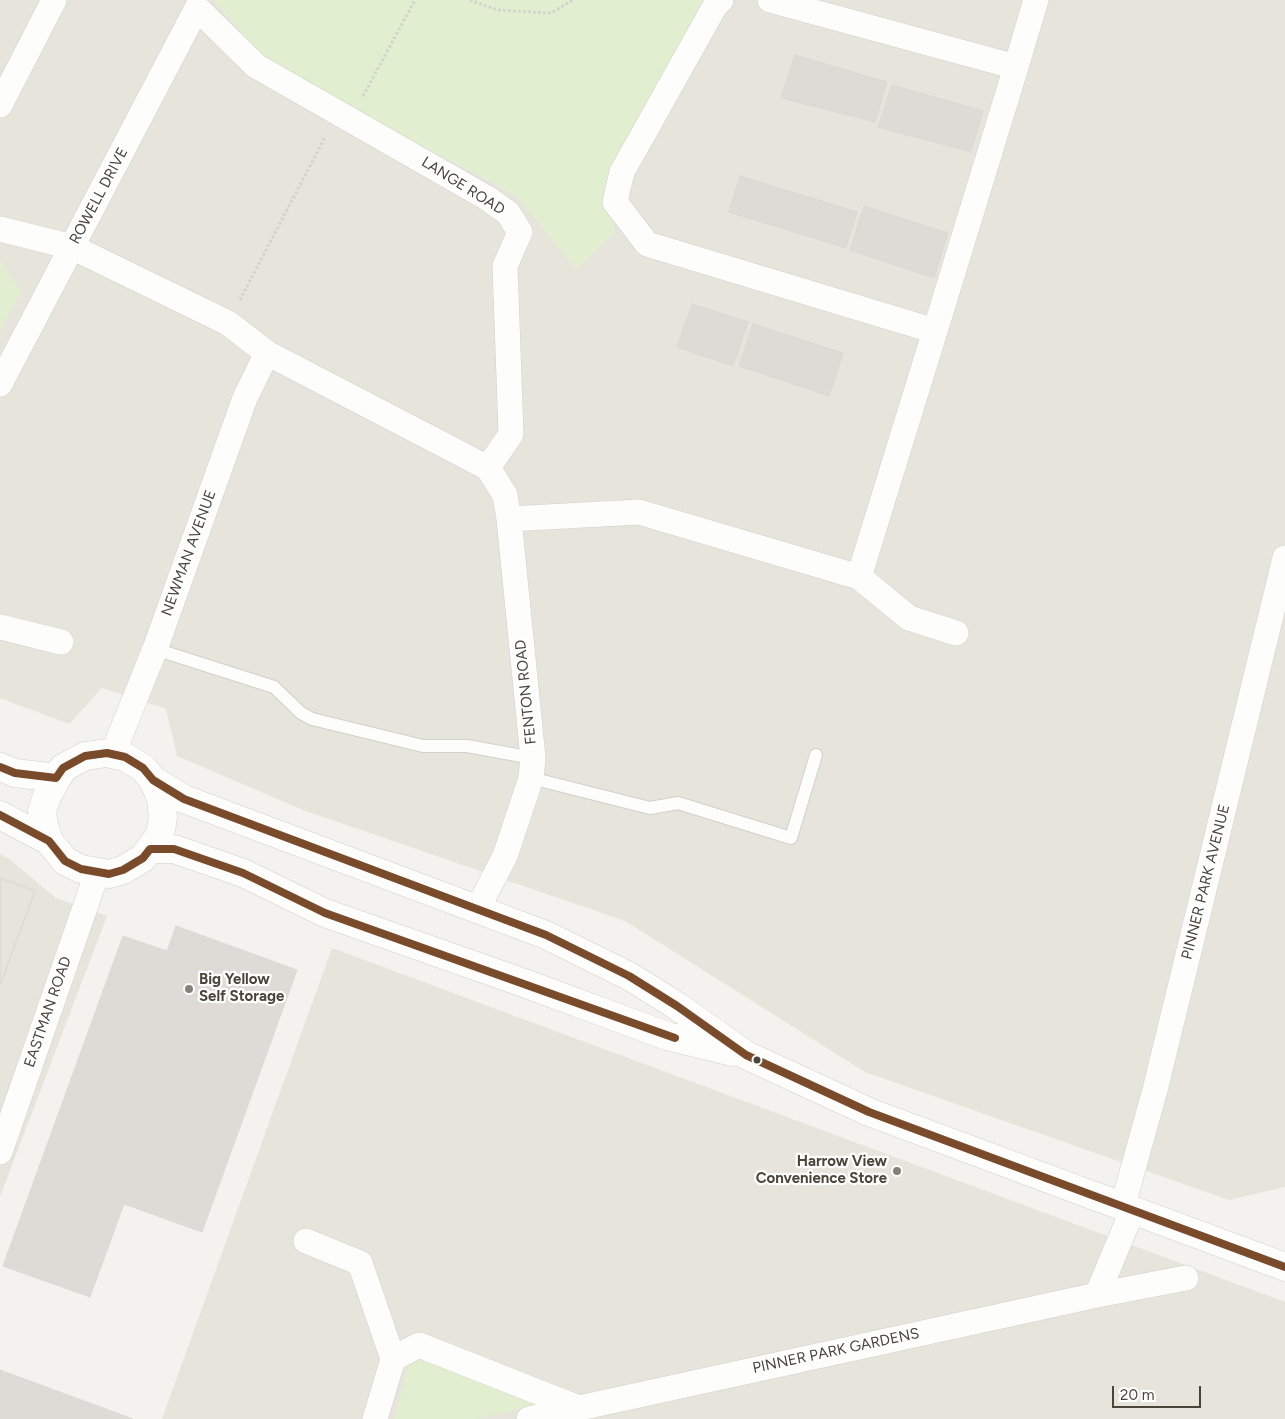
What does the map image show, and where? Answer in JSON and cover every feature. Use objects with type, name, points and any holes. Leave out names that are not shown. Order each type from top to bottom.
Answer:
[{"type":"street","points":[[0,105],[54,0]]},
{"type":"street","points":[[721,0],[714,6],[622,172],[615,202],[647,244],[935,331]]},
{"type":"street","points":[[770,0],[1016,67]]},
{"type":"street","points":[[859,577],[1036,0]]},
{"type":"street","name":"ROWELL DRIVE","points":[[0,384],[72,247],[194,4]]},
{"type":"street","name":"LANGE ROAD","points":[[194,4],[256,66],[487,198],[508,213],[520,232],[505,266],[511,434],[488,468]]},
{"type":"street","points":[[0,229],[72,247],[228,324],[267,353],[488,468]]},
{"type":"street","name":"NEWMAN AVENUE","points":[[116,755],[119,738],[155,649],[245,398],[267,353]]},
{"type":"street","name":"FENTON ROAD","points":[[477,910],[505,856],[532,768],[509,519],[505,495],[488,468]]},
{"type":"street","points":[[509,519],[639,512],[859,577],[909,618],[956,633]]},
{"type":"street","name":"PINNER PARK AVENUE","points":[[1128,1207],[1284,564]]},
{"type":"street","points":[[0,627],[61,642]]},
{"type":"street","points":[[107,753],[125,757],[143,768],[153,780],[161,798],[163,818],[160,835],[143,858],[123,870],[109,874],[80,869],[65,861],[49,841],[42,812],[56,778],[63,768],[85,756],[107,753]]},
{"type":"street","points":[[0,767],[15,772],[56,778]]},
{"type":"street","points":[[153,780],[184,799],[546,935],[629,976],[677,1006],[746,1056]]},
{"type":"street","points":[[0,815],[49,841]]},
{"type":"street","points":[[150,849],[174,849],[243,873],[325,913],[667,1036],[746,1056],[869,1112],[1285,1267]]},
{"type":"street","name":"EASTMAN ROAD","points":[[0,1152],[97,873]]},
{"type":"street","points":[[1097,1295],[1128,1207]]},
{"type":"street","points":[[306,1241],[360,1263],[393,1359],[375,1419]]},
{"type":"street","name":"PINNER PARK GARDENS","points":[[528,1419],[576,1407],[1097,1295],[1186,1278]]},
{"type":"street","points":[[393,1359],[419,1345],[576,1407]]},
{"type":"lane","points":[[155,649],[274,687],[301,713],[312,719],[423,746],[467,746],[650,808],[678,803],[791,838],[816,755]]},
{"type":"path","points":[[361,100],[415,0]]},
{"type":"path","points":[[470,0],[496,10],[551,13],[573,0]]},
{"type":"path","points":[[228,324],[326,134]]},
{"type":"shaded area","points":[[0,0],[214,0],[268,63],[517,196],[576,269],[615,232],[605,181],[706,0],[1285,0],[1285,1187],[1229,1200],[865,1072],[625,921],[303,810],[177,756],[166,709],[102,688],[69,724],[0,698]]},
{"type":"shaded area","points":[[0,854],[8,858],[56,898],[107,916],[0,1197]]},
{"type":"shaded area","points":[[332,948],[1285,1302],[1285,1419],[162,1419]]},
{"type":"green space","points":[[214,0],[706,0],[605,181],[615,232],[576,269],[517,196],[268,63]]},
{"type":"green space","points":[[0,260],[21,292],[0,330]]},
{"type":"green space","points":[[411,1356],[541,1404],[477,1419],[394,1419]]},
{"type":"building","points":[[795,55],[887,82],[875,122],[781,98]]},
{"type":"building","points":[[892,85],[983,111],[971,152],[878,127]]},
{"type":"building","points":[[740,176],[857,212],[846,248],[729,212]]},
{"type":"building","points":[[864,206],[948,233],[934,278],[850,250]]},
{"type":"building","points":[[692,304],[748,322],[733,366],[677,347]]},
{"type":"building","points":[[753,324],[843,353],[829,396],[739,366]]},
{"type":"building","points":[[0,878],[35,891],[0,985]]},
{"type":"building","points":[[0,878],[35,891],[0,985]]},
{"type":"building","points":[[176,926],[297,970],[202,1232],[124,1204],[90,1297],[3,1266],[123,936],[167,951]]},
{"type":"building","points":[[0,1370],[133,1419],[0,1419]]},
{"type":"transit line","points":[[0,767],[15,773],[56,778],[63,768],[85,756],[107,753],[125,757],[143,768],[153,780],[184,799],[546,935],[629,976],[677,1006],[746,1055],[869,1112],[1285,1267]]},
{"type":"transit line","points":[[0,815],[49,841],[65,861],[81,869],[109,874],[123,870],[143,858],[150,849],[174,849],[243,873],[325,913],[675,1038]]},
{"type":"place","name":"Big Yellow Self Storage","points":[[189,989]]},
{"type":"place","name":"Harrow View Convenience Store","points":[[897,1171]]}]
